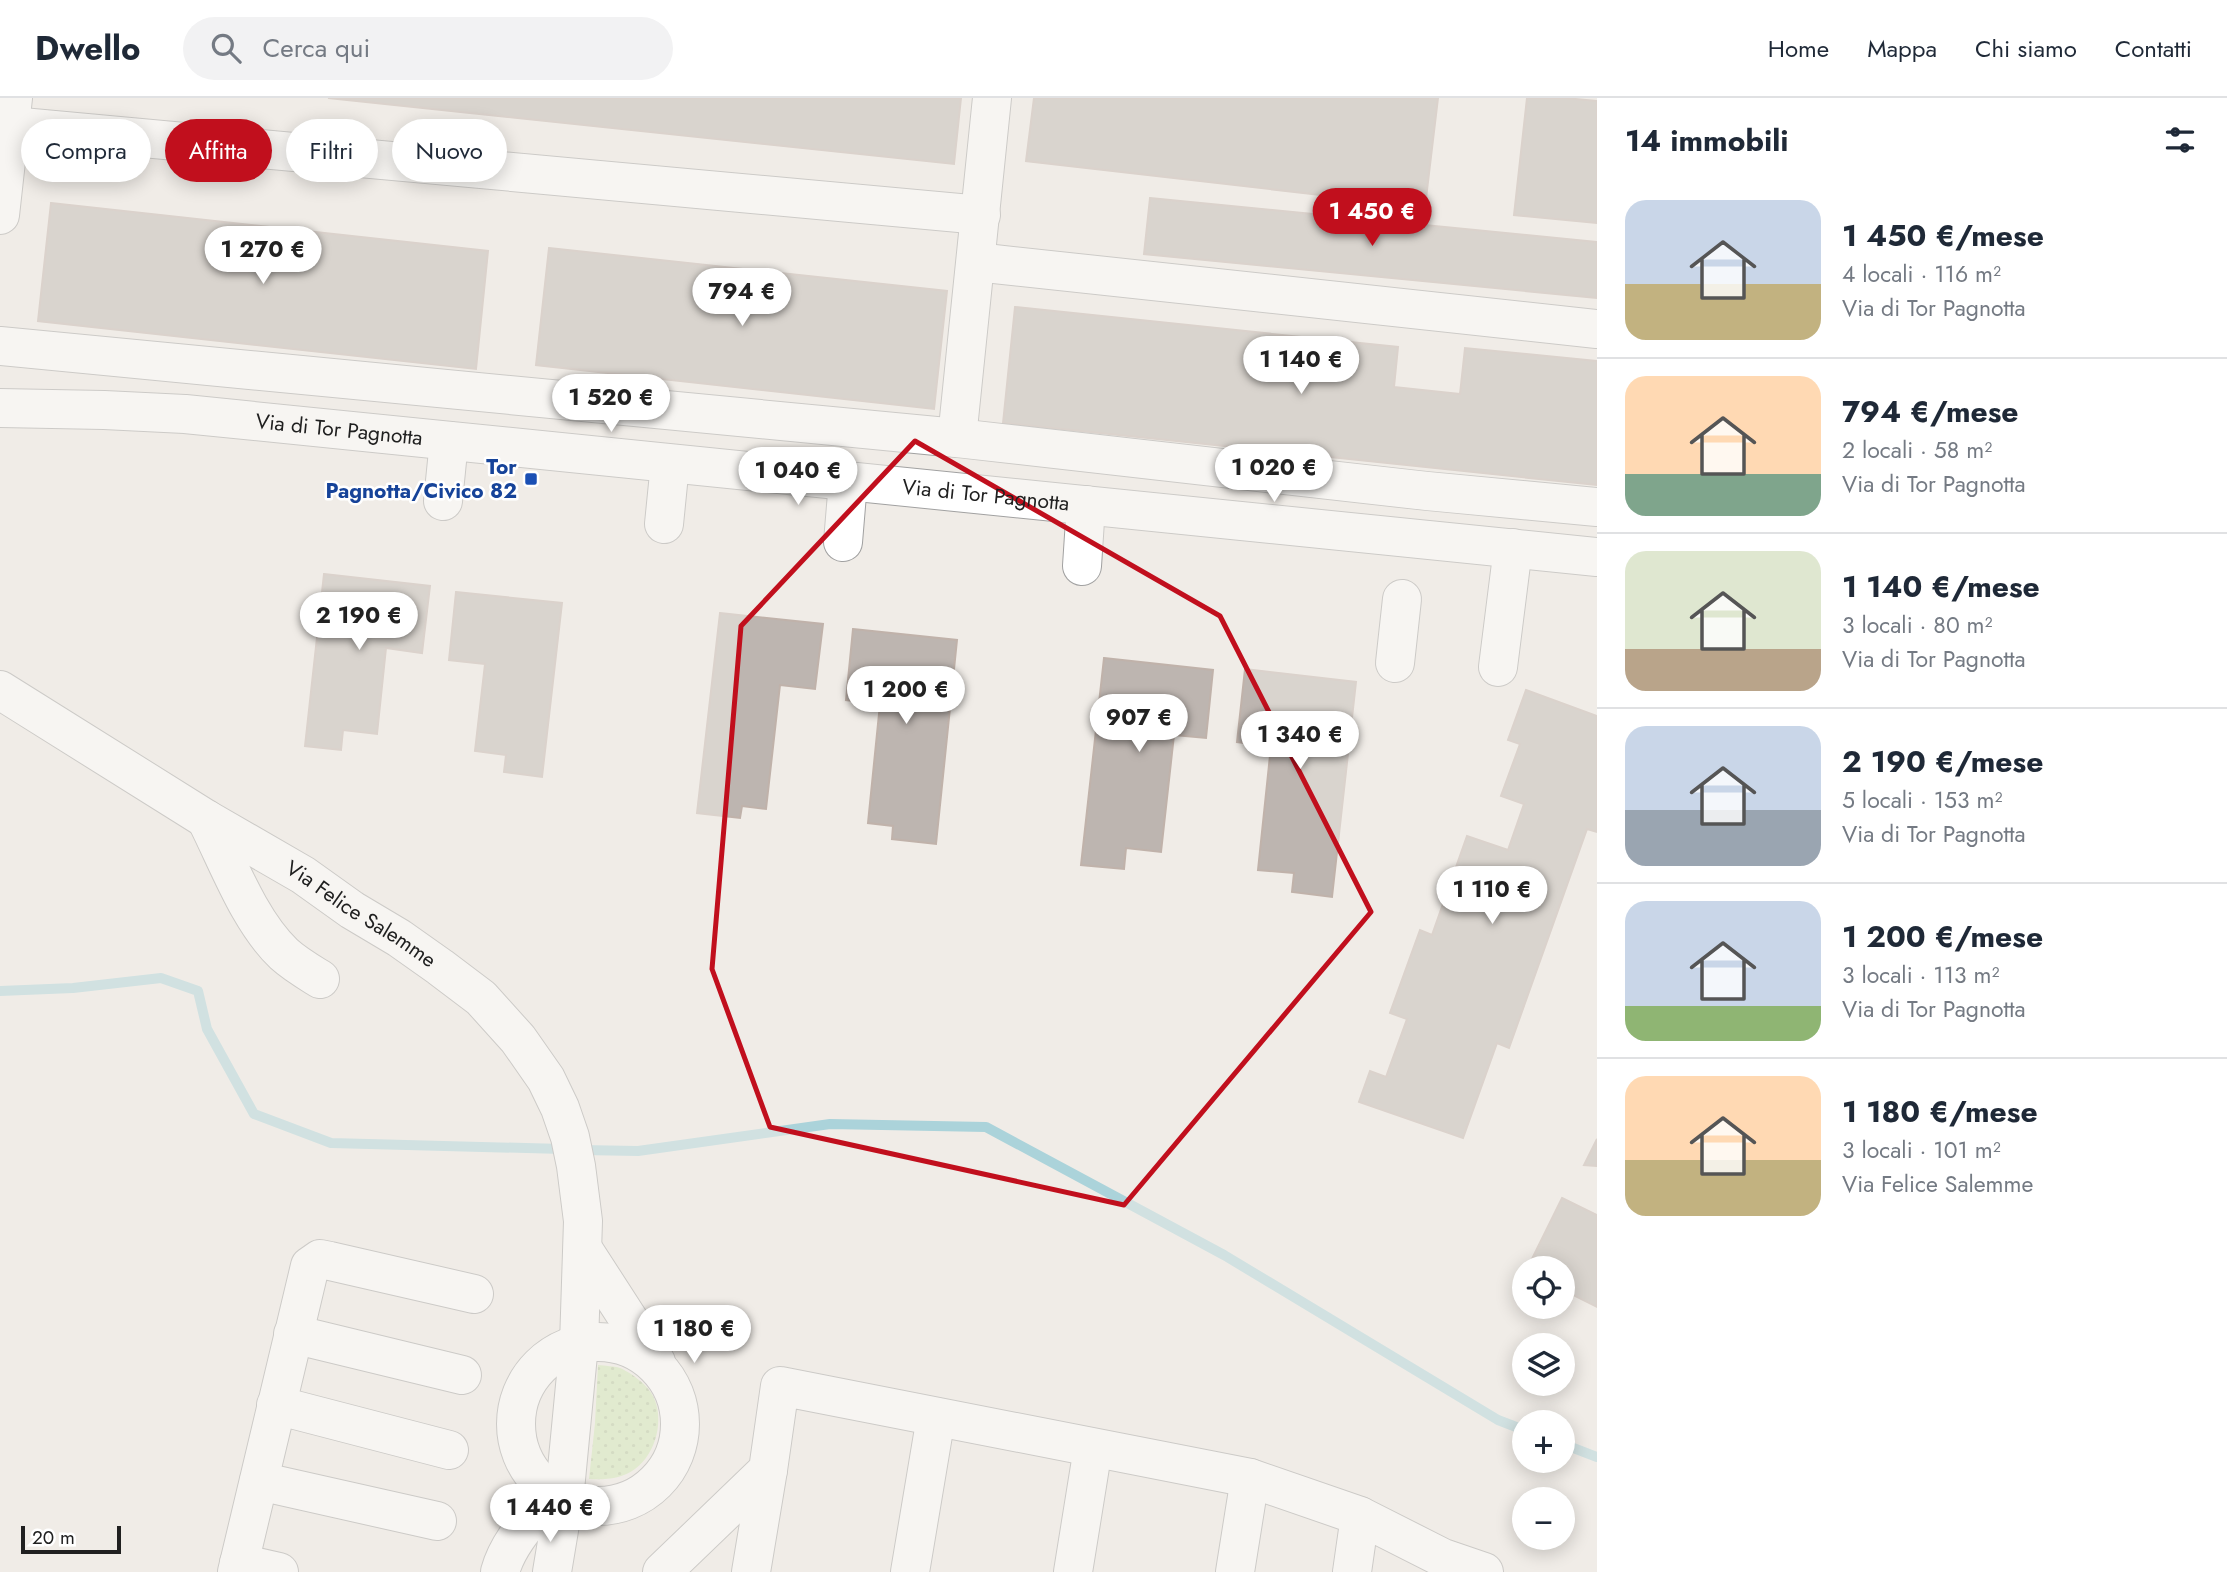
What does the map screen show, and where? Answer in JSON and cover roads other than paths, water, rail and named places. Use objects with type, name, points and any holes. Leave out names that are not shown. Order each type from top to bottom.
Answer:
[{"type":"street","points":[[957,438],[992,98]]},
{"type":"street","points":[[0,215],[8,116],[981,215]]},
{"type":"street","points":[[976,262],[1597,329]]},
{"type":"street","points":[[0,346],[957,438],[1427,491],[1597,507]]},
{"type":"street","name":"Via di Tor Pagnotta","points":[[0,408],[185,414],[1597,557]]},
{"type":"street","points":[[443,501],[449,441]]},
{"type":"street","points":[[664,524],[670,464]]},
{"type":"street","points":[[843,542],[848,482]]},
{"type":"street","points":[[1082,566],[1086,505]]},
{"type":"street","points":[[1498,667],[1513,548]]},
{"type":"street","points":[[1395,663],[1402,599]]},
{"type":"street","name":"Via Felice Salemme","points":[[0,690],[206,819],[303,875],[352,910],[399,938],[481,998],[518,1039],[546,1079],[563,1118],[576,1166],[583,1221],[579,1344],[558,1496],[552,1572]]},
{"type":"street","points":[[206,819],[266,933],[283,953],[320,979]]},
{"type":"street","points":[[583,1249],[666,1377],[677,1400],[681,1433],[673,1459],[659,1480],[640,1495],[613,1505],[586,1506],[558,1496],[533,1475],[523,1458],[516,1429],[517,1408],[528,1381],[540,1366],[556,1354],[579,1344],[614,1343],[634,1350],[650,1360],[666,1377]]},
{"type":"street","points":[[279,1572],[238,1567],[310,1266],[320,1259],[474,1294]]},
{"type":"street","points":[[293,1334],[462,1375]]},
{"type":"street","points":[[751,1572],[779,1386],[1250,1478],[1360,1516],[1443,1558],[1484,1572]]},
{"type":"street","points":[[276,1405],[449,1450]]},
{"type":"street","points":[[910,1572],[936,1417]]},
{"type":"street","points":[[1073,1572],[1093,1448]]},
{"type":"street","points":[[662,1572],[768,1471]]},
{"type":"street","points":[[1235,1572],[1250,1478]]},
{"type":"street","points":[[259,1481],[438,1521]]},
{"type":"street","points":[[500,1572],[502,1563],[520,1534],[558,1496]]},
{"type":"street","points":[[1352,1572],[1360,1516]]},
{"type":"waterway","points":[[0,991],[73,988],[161,978],[198,991],[207,1029],[254,1114],[331,1143],[563,1149]]},
{"type":"waterway","points":[[581,1150],[638,1151],[830,1124],[986,1127],[1224,1255],[1498,1420],[1512,1425]]},
{"type":"waterway","points":[[1575,1449],[1597,1457]]},
{"type":"place","name":"Tor Pagnotta/Civico 82","points":[[531,479]]}]
